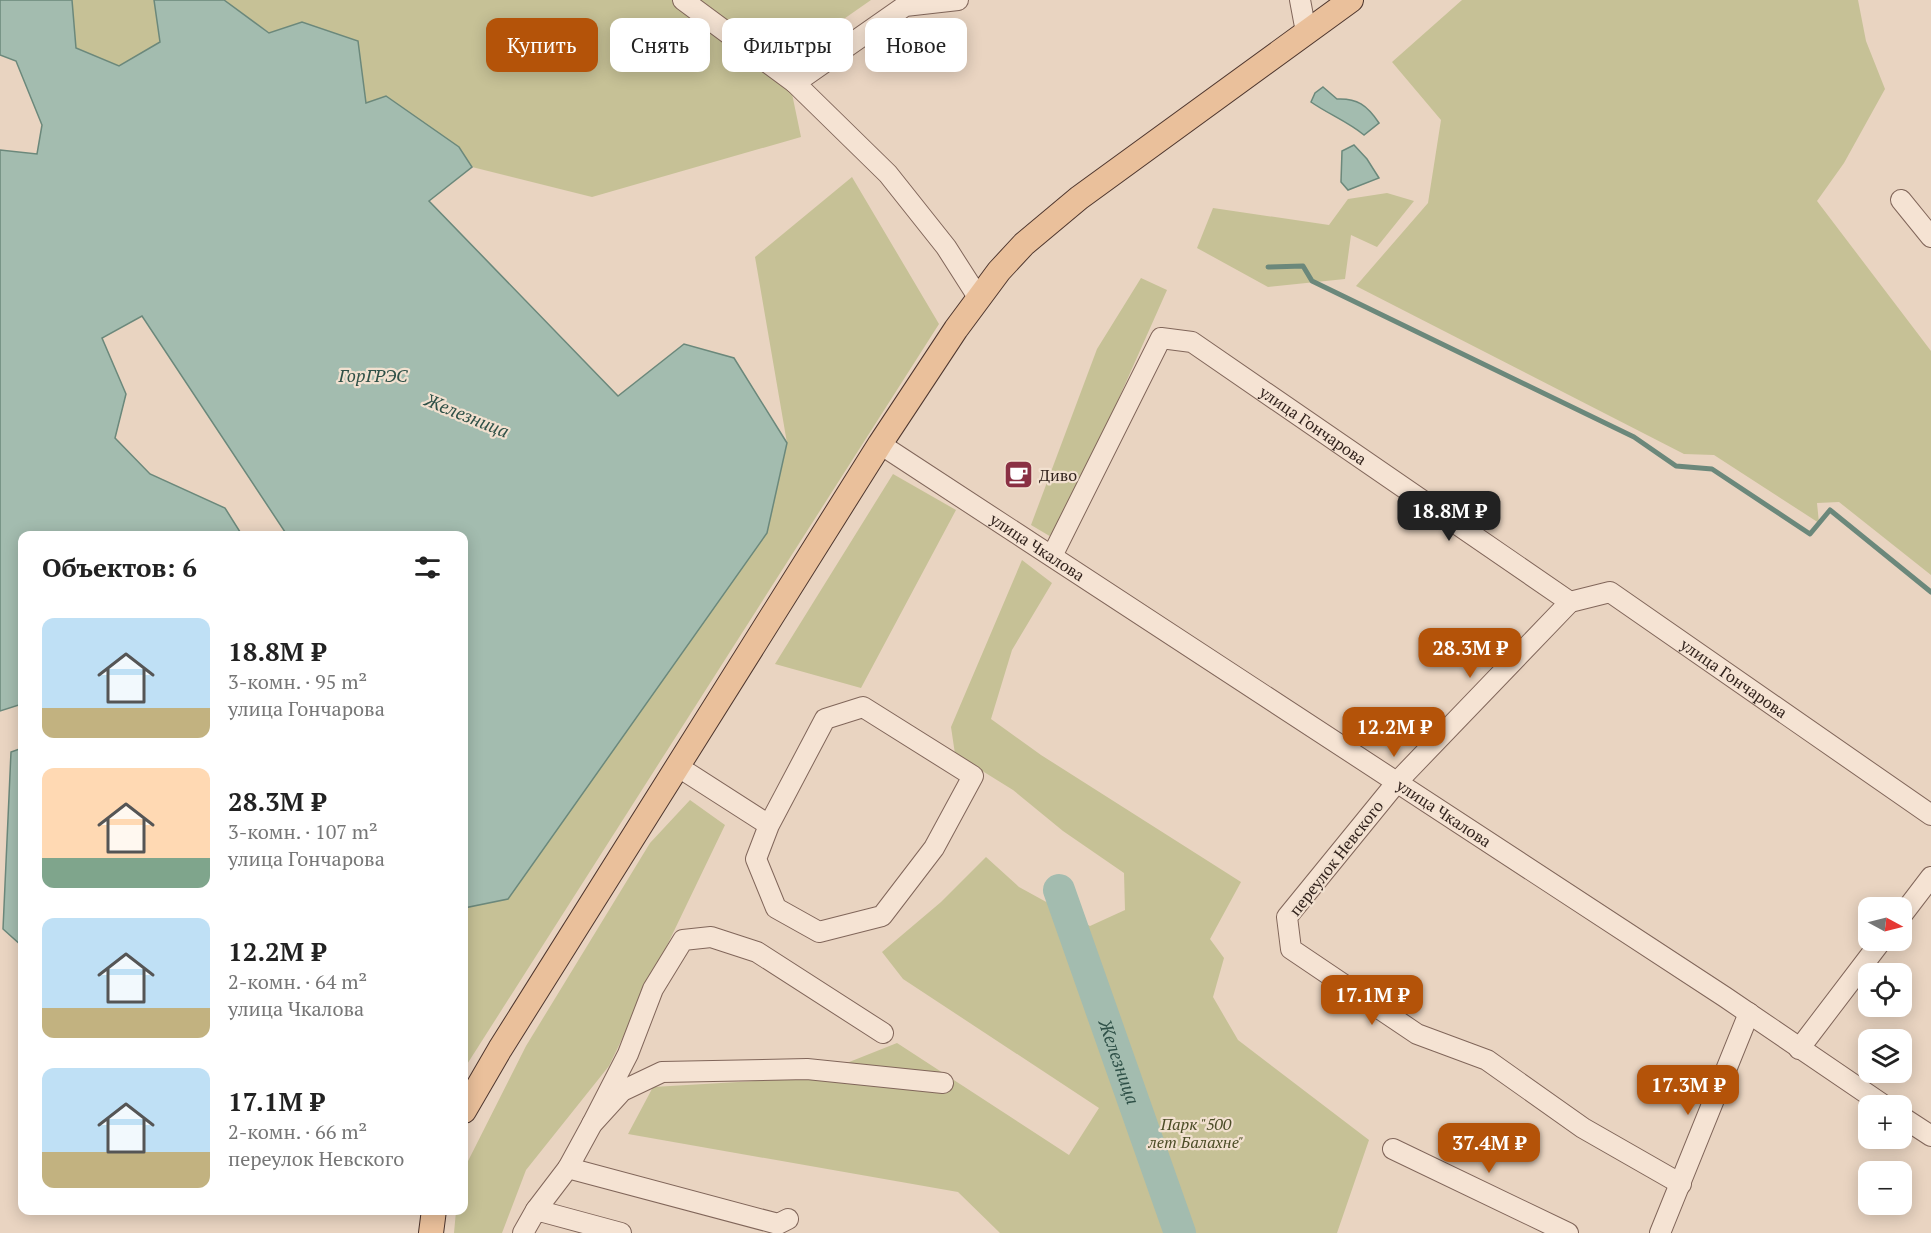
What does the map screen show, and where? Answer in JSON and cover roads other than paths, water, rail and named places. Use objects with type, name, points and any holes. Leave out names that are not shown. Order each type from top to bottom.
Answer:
[{"type":"main road","points":[[468,1105],[677,766],[880,444],[978,297],[1024,244],[1079,198],[1351,0]]},
{"type":"main road","points":[[430,1233],[433,1215]]},
{"type":"street","points":[[683,0],[795,84],[888,174],[946,247],[978,297]]},
{"type":"street","points":[[795,84],[905,6],[958,0]]},
{"type":"street","points":[[1300,0],[1306,32]]},
{"type":"street","points":[[1901,200],[1931,237]]},
{"type":"street","name":"улица Гончарова","points":[[1052,556],[1161,338],[1192,342],[1570,602],[1610,592],[1931,815]]},
{"type":"street","name":"улица Чкалова","points":[[880,444],[1749,1013],[1869,1095]]},
{"type":"street","name":"переулок Невского","points":[[1570,602],[1397,782],[1287,917],[1291,949],[1418,1034],[1488,1059],[1583,1128],[1681,1184]]},
{"type":"street","points":[[863,707],[973,776],[934,848],[882,916],[819,932],[776,908],[756,859],[769,825],[825,718],[863,707]]},
{"type":"street","points":[[677,766],[769,825]]},
{"type":"street","points":[[1912,902],[1931,877]]},
{"type":"street","points":[[522,1233],[567,1168],[592,1124],[628,1054],[653,989],[683,939],[711,937],[757,952],[883,1033]]},
{"type":"street","points":[[1799,1048],[1874,951]]},
{"type":"street","points":[[1660,1233],[1749,1013]]},
{"type":"street","points":[[592,1124],[622,1091],[662,1072],[807,1069],[943,1083]]},
{"type":"street","points":[[1912,1124],[1931,1136]]},
{"type":"street","points":[[1393,1149],[1568,1233]]},
{"type":"street","points":[[567,1168],[778,1224],[788,1219]]},
{"type":"street","points":[[536,1210],[621,1233]]},
{"type":"water","name":"ГорГРЭС","points":[[0,0],[72,0],[76,48],[119,66],[160,42],[154,0],[224,0],[269,33],[302,22],[358,41],[366,103],[386,96],[459,147],[472,167],[429,201],[618,396],[684,344],[734,358],[787,443],[767,533],[508,899],[468,907],[468,531],[284,531],[142,316],[102,338],[126,394],[115,438],[150,474],[225,508],[239,531],[18,531],[18,705],[0,711],[0,150],[37,154],[42,125],[16,61],[0,55]]},
{"type":"water","points":[[1323,87],[1337,99],[1356,101],[1361,104],[1379,123],[1364,135],[1317,106],[1311,102],[1315,93]]},
{"type":"water","points":[[1354,145],[1367,159],[1379,178],[1348,190],[1341,182],[1342,151]]},
{"type":"water","points":[[18,749],[18,942],[3,929],[11,752]]},
{"type":"waterway","points":[[1268,267],[1303,266],[1312,281],[1634,437],[1676,466],[1712,469],[1810,534],[1830,510],[1931,592]]},
{"type":"waterway","name":"Железница","points":[[1059,890],[1180,1233]]},
{"type":"place","name":"Диво","points":[[1018,475]]},
{"type":"park label","name":"Парк \"500 лет Балахне\"","points":[[1196,1133]]}]
